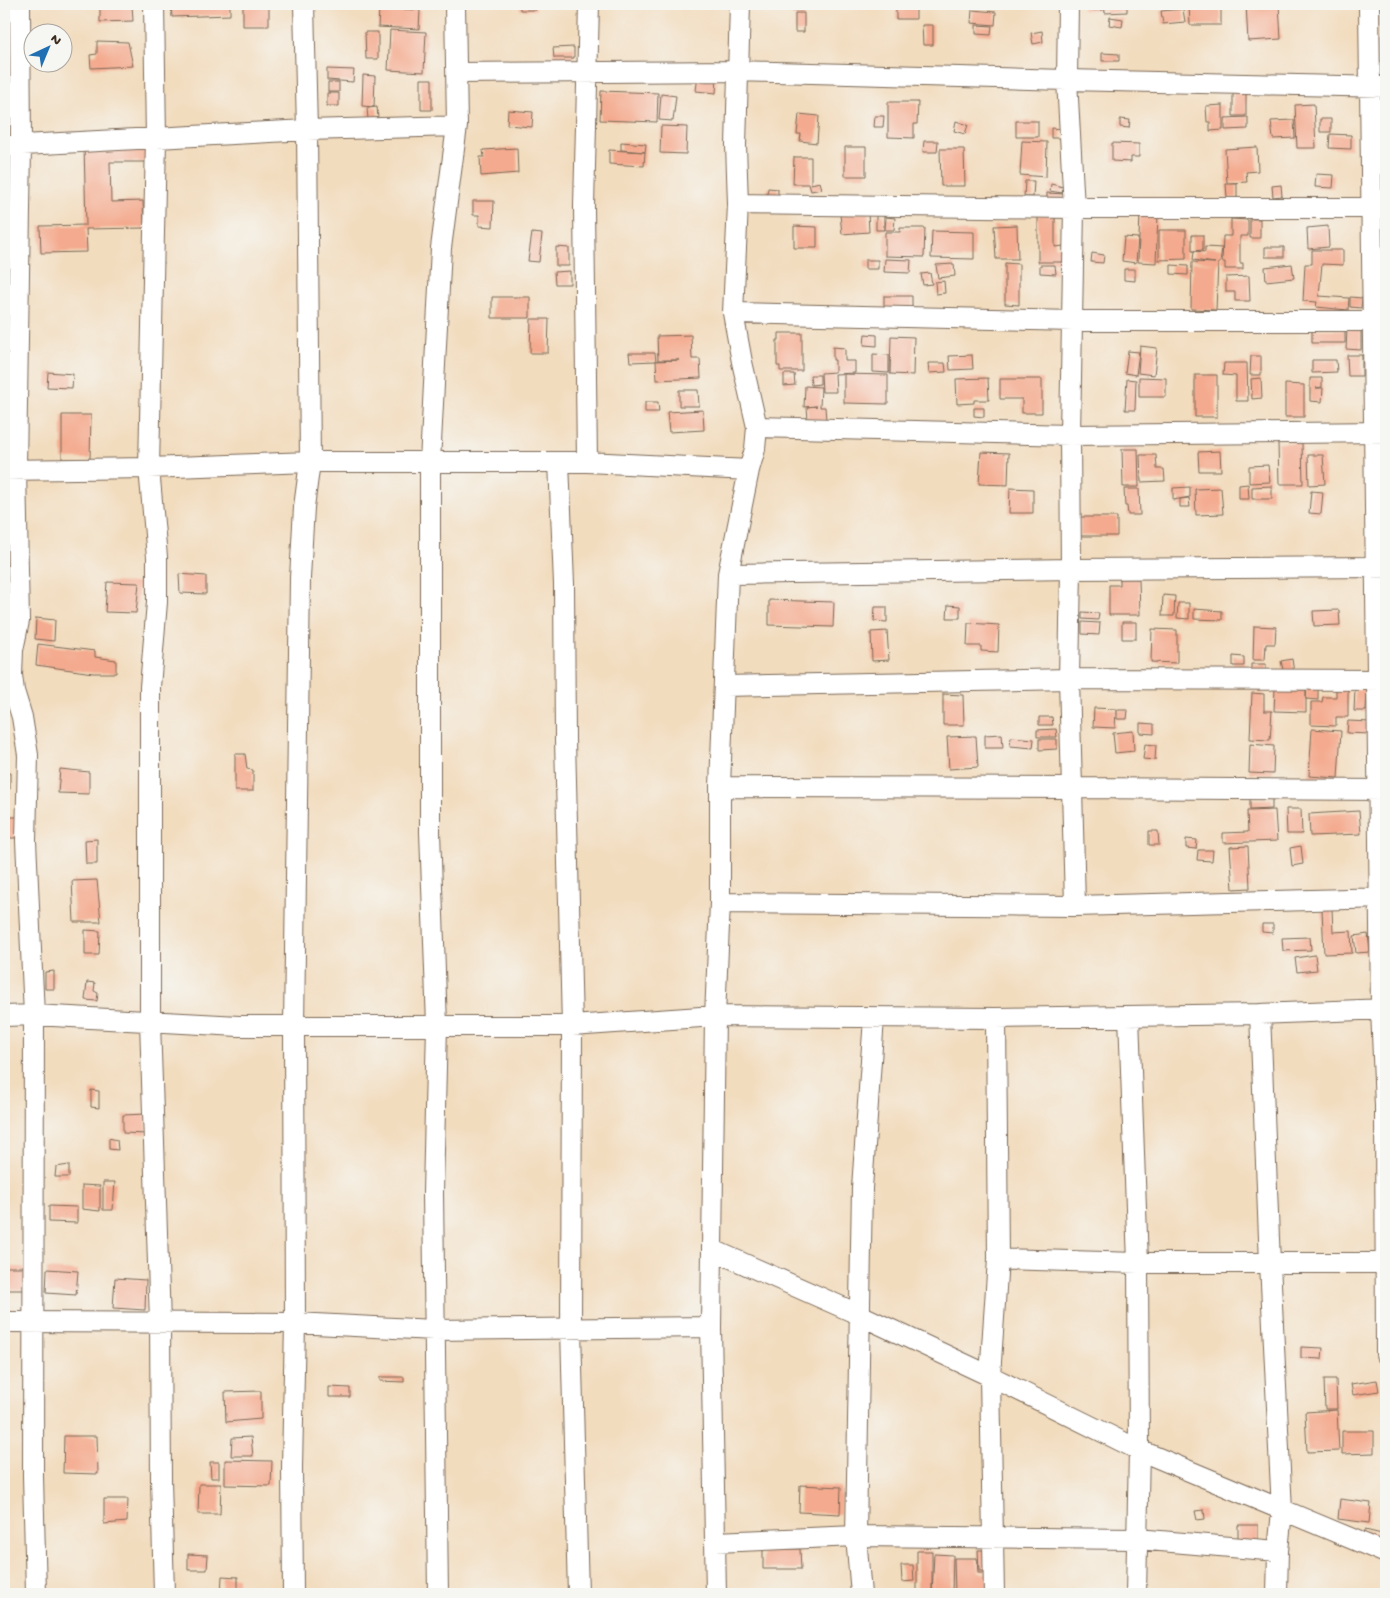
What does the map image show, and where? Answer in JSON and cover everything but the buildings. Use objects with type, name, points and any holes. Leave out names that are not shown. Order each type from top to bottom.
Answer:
[{"type":"street","points":[[20,4],[12,146],[10,469],[19,621],[13,650],[12,675],[14,691],[22,717],[28,755],[26,840],[34,1016],[33,1476],[36,1594]]},
{"type":"street","points":[[154,4],[156,139],[149,468],[157,557],[150,687],[150,1022],[160,1323],[164,1594]]},
{"type":"street","points":[[293,1594],[292,1468],[295,1323],[294,1026],[300,578],[304,507],[310,462],[304,4]]},
{"type":"street","points":[[438,1594],[433,1192],[437,1025],[430,832],[430,462],[441,248],[457,126],[455,4]]},
{"type":"street","points":[[587,462],[584,206],[590,4]]},
{"type":"street","points":[[716,1594],[711,1327],[715,1016],[720,903],[720,787],[728,574],[755,449],[757,427],[733,313],[738,204],[736,145],[740,4]]},
{"type":"street","points":[[1068,4],[1067,80],[1074,208],[1070,435],[1071,568],[1069,679],[1075,906]]},
{"type":"street","points":[[1369,4],[1378,87],[1382,790],[1386,1106],[1386,1353]]},
{"type":"street","points":[[457,73],[737,71],[1378,87]]},
{"type":"street","points":[[12,146],[307,130],[457,126]]},
{"type":"street","points":[[738,204],[1074,208],[1379,208]]},
{"type":"street","points":[[733,313],[1073,321],[1380,321]]},
{"type":"street","points":[[757,427],[1070,435],[1380,432]]},
{"type":"street","points":[[10,469],[149,468],[310,462],[587,462],[749,470]]},
{"type":"street","points":[[559,462],[564,584],[565,740],[572,1026],[572,1329],[578,1594]]},
{"type":"street","points":[[728,574],[1071,568],[1381,567]]},
{"type":"street","points":[[725,686],[1069,679],[1382,680]]},
{"type":"street","points":[[720,787],[1382,790]]},
{"type":"street","points":[[720,903],[1075,906],[1383,899]]},
{"type":"street","points":[[4,1016],[294,1026],[572,1026],[715,1016],[996,1018],[1260,1014],[1384,1009]]},
{"type":"street","points":[[1260,1014],[1282,1511],[1278,1551],[1277,1594]]},
{"type":"street","points":[[1129,1016],[1138,1263],[1139,1450],[1136,1594]]},
{"type":"street","points":[[861,1594],[856,1536],[862,1188],[874,1018]]},
{"type":"street","points":[[994,1594],[990,1376],[998,1259],[996,1018]]},
{"type":"street","points":[[713,1250],[860,1315],[990,1376],[1139,1450],[1386,1553]]},
{"type":"street","points":[[998,1259],[1138,1263],[1386,1262]]},
{"type":"street","points":[[4,1322],[295,1323],[434,1330],[711,1327]]},
{"type":"street","points":[[715,1542],[856,1536],[1137,1539],[1278,1551]]}]
